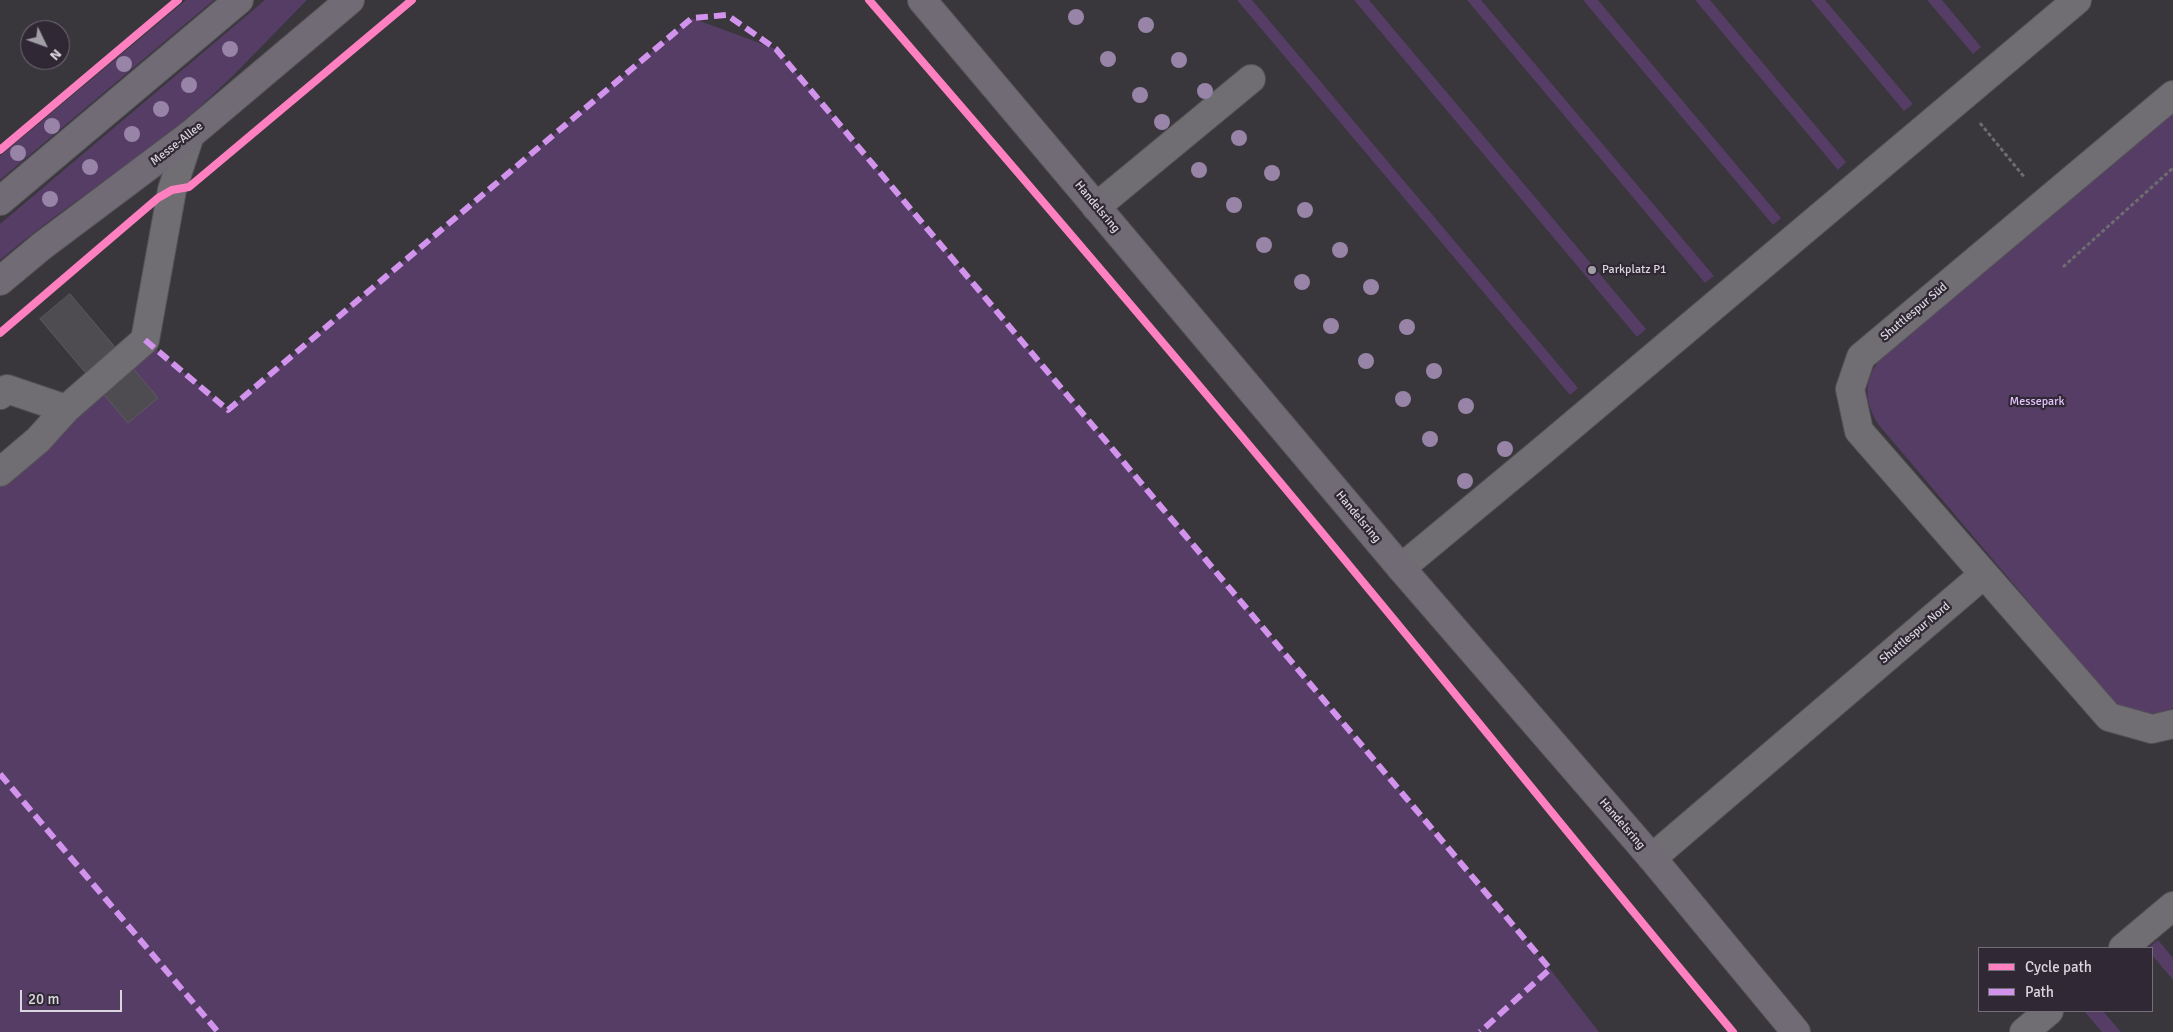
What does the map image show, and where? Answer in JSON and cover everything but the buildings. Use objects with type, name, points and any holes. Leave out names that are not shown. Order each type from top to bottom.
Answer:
[{"type":"main road","points":[[0,201],[238,0]]},
{"type":"main road","name":"Messe-Allee","points":[[0,281],[42,246],[190,136],[350,0]]},
{"type":"main road","name":"Handelsring","points":[[922,0],[1401,568],[1652,858],[1796,1032]]},
{"type":"lane","points":[[1401,568],[2077,0]]},
{"type":"lane","points":[[1096,207],[1251,79]]},
{"type":"lane","name":"Shuttlespur Süd","points":[[1983,575],[1859,431],[1850,389],[1860,357],[2173,95]]},
{"type":"lane","points":[[0,472],[38,440],[66,409],[145,340],[172,190],[190,136]]},
{"type":"lane","points":[[0,395],[7,389],[66,409]]},
{"type":"lane","points":[[1983,575],[2109,717],[2152,729],[2173,724]]},
{"type":"lane","name":"Shuttlespur Nord","points":[[1652,858],[1983,575]]},
{"type":"lane","points":[[2124,947],[2173,906]]},
{"type":"lane","points":[[2024,1032],[2047,1012]]},
{"type":"path","points":[[1960,99],[2046,203]]},
{"type":"path","points":[[2063,267],[2173,168]]},
{"type":"green space","points":[[186,0],[214,0],[0,180],[0,156]]},
{"type":"green space","points":[[265,0],[307,0],[199,108],[0,260],[0,224]]},
{"type":"green space","points":[[1237,0],[1252,0],[1578,388],[1570,395]]},
{"type":"green space","points":[[1354,0],[1369,0],[1646,329],[1637,337]]},
{"type":"green space","points":[[1467,0],[1481,0],[1714,276],[1705,283]]},
{"type":"green space","points":[[1583,0],[1598,0],[1781,218],[1773,225]]},
{"type":"green space","points":[[1695,0],[1710,0],[1846,162],[1838,170]]},
{"type":"green space","points":[[1811,0],[1825,0],[1913,104],[1904,111]]},
{"type":"green space","points":[[1927,0],[1942,0],[1981,47],[1973,54]]},
{"type":"green space","points":[[692,18],[776,49],[1550,969],[1599,1032],[0,1032],[0,469],[145,340],[228,410]]},
{"type":"green space","name":"Messepark","points":[[2173,111],[2173,708],[2157,713],[2140,713],[2124,708],[2110,698],[1878,424],[1869,405],[1868,388],[1869,379],[1873,371],[1885,354]]},
{"type":"green space","points":[[2158,940],[2173,958],[2173,980],[2153,956],[2153,947],[2149,947]]},
{"type":"green space","points":[[2085,1012],[2104,1012],[2121,1032],[2102,1032]]},
{"type":"marked path","points":[[145,340],[228,410],[692,18],[727,15],[776,49],[1550,969],[1480,1032]]},
{"type":"marked path","points":[[0,774],[218,1032]]},
{"type":"cycle path","points":[[0,150],[178,0]]},
{"type":"cycle path","points":[[0,333],[158,198],[172,190],[189,187],[412,0]]},
{"type":"cycle path","points":[[869,0],[1248,444],[1733,1032]]},
{"type":"place","name":"Parkplatz P1","points":[[1592,270]]}]
